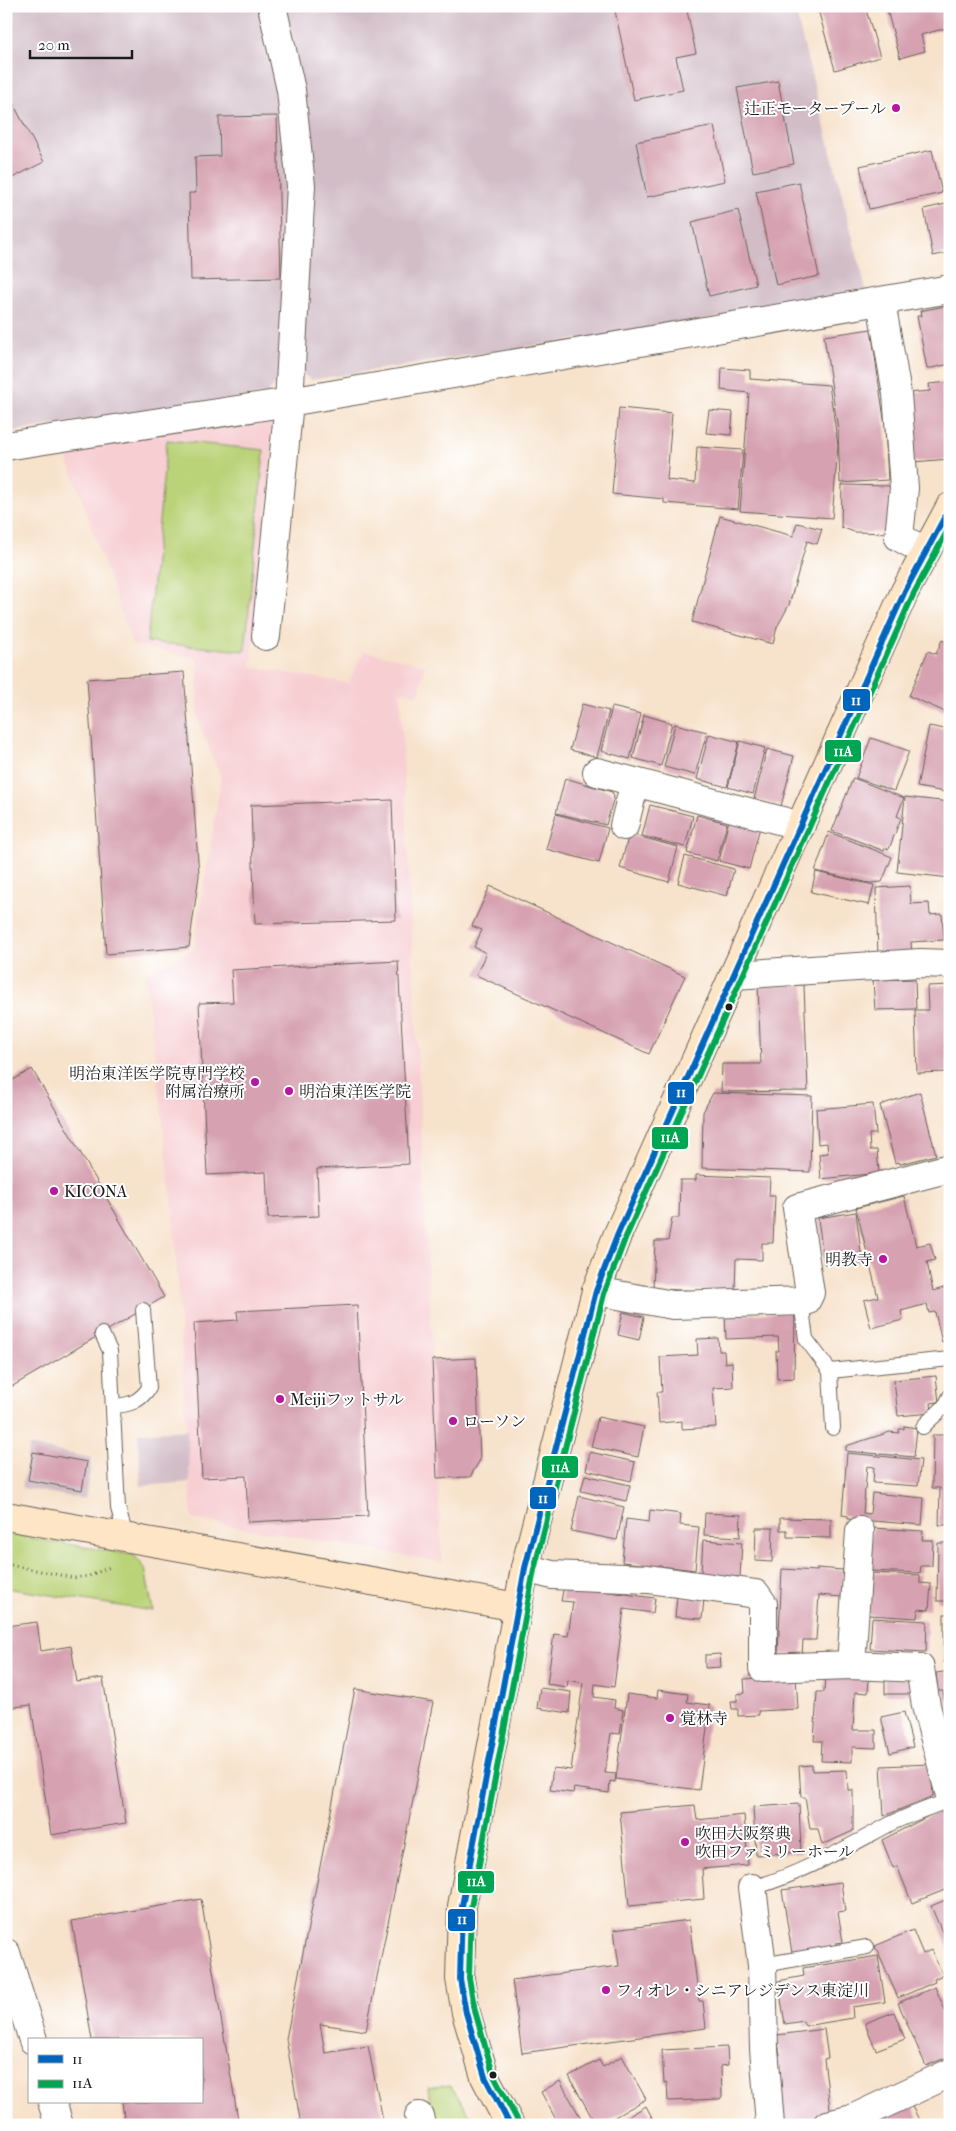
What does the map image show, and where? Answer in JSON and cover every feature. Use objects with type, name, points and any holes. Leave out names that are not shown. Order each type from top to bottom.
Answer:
[{"type":"street","points":[[266,636],[289,402],[301,186],[291,90],[272,6]]},
{"type":"street","points":[[6,446],[289,402],[950,289]]},
{"type":"street","points":[[881,302],[897,394],[904,488],[898,537],[926,552]]},
{"type":"street","points":[[510,2125],[485,2077],[475,2050],[460,1979],[462,1906],[525,1568],[596,1291],[617,1236],[905,591],[950,507]]},
{"type":"street","points":[[597,772],[801,826]]},
{"type":"street","points":[[624,826],[635,782]]},
{"type":"street","points":[[734,975],[920,963],[950,964]]},
{"type":"street","points":[[596,1291],[673,1305],[806,1301],[810,1293],[797,1208],[950,1168]]},
{"type":"street","points":[[6,1516],[517,1608]]},
{"type":"street","points":[[852,1665],[860,1532]]},
{"type":"street","points":[[525,1568],[552,1575],[648,1579],[756,1594],[763,1604],[763,1668],[852,1665],[920,1668],[926,1706],[950,1795]]},
{"type":"street","points":[[752,1888],[762,1964],[764,2048],[770,2125]]},
{"type":"street","points":[[6,1953],[32,2038]]},
{"type":"street","points":[[827,2125],[852,2119],[950,2073]]},
{"type":"street","points":[[53,2104],[59,2125]]},
{"type":"lane","points":[[801,1301],[806,1339],[830,1371],[833,1428]]},
{"type":"lane","points":[[113,1406],[135,1403],[143,1398],[149,1388],[142,1310]]},
{"type":"lane","points":[[102,1334],[110,1351],[118,1508],[126,1537]]},
{"type":"lane","points":[[830,1371],[950,1359]]},
{"type":"lane","points":[[923,1427],[932,1417],[939,1413],[950,1396]]},
{"type":"lane","points":[[752,1888],[777,1881],[893,1823],[950,1800]]},
{"type":"lane","points":[[762,1964],[867,1947]]},
{"type":"path","points":[[6,1564],[74,1578],[88,1576],[115,1564],[122,1553],[126,1537]]},
{"type":"shaded area","points":[[6,6],[261,6],[282,90],[291,187],[280,378],[267,394],[6,432]]},
{"type":"shaded area","points":[[286,6],[794,6],[867,294],[311,380],[301,373]]},
{"type":"shaded area","name":"明治東洋医学院","points":[[276,416],[251,667],[348,683],[364,651],[425,665],[419,695],[400,691],[442,1562],[192,1519],[173,1208],[145,973],[194,949],[221,779],[198,720],[197,659],[132,644],[63,446]]},
{"type":"shaded area","points":[[187,1430],[190,1482],[141,1486],[138,1433]]},
{"type":"shaded area","points":[[29,1446],[92,1458],[85,1499],[22,1488]]},
{"type":"green space","points":[[167,440],[264,450],[245,651],[147,642]]},
{"type":"green space","points":[[6,1534],[134,1555],[145,1568],[153,1611],[6,1588]]},
{"type":"green space","points":[[450,2085],[477,2125],[433,2125],[428,2088]]},
{"type":"building","points":[[614,6],[686,6],[696,53],[676,57],[683,90],[634,100]]},
{"type":"building","points":[[817,6],[865,6],[880,57],[835,70]]},
{"type":"building","points":[[886,6],[950,6],[950,27],[921,35],[925,51],[900,58]]},
{"type":"building","points":[[778,81],[794,164],[753,172],[737,88]]},
{"type":"building","points":[[6,90],[44,162],[6,181]]},
{"type":"building","points":[[277,116],[281,278],[191,280],[189,193],[196,193],[195,157],[220,156],[219,117]]},
{"type":"building","points":[[714,126],[725,181],[647,197],[636,142]]},
{"type":"building","points":[[932,150],[942,193],[869,209],[860,166]]},
{"type":"building","points":[[799,182],[819,276],[776,285],[756,191]]},
{"type":"building","points":[[950,203],[949,262],[947,253],[933,256],[924,209]]},
{"type":"building","points":[[738,210],[756,285],[709,296],[692,222]]},
{"type":"building","points":[[945,306],[950,331],[950,364],[927,369],[917,316],[921,316],[920,311]]},
{"type":"building","points":[[871,329],[885,426],[888,480],[840,483],[838,430],[824,336]]},
{"type":"building","points":[[722,368],[750,370],[750,379],[829,385],[838,446],[832,518],[740,511],[749,393],[721,390]]},
{"type":"building","points":[[950,382],[950,459],[913,462],[907,393],[930,391],[929,384]]},
{"type":"building","points":[[619,408],[672,413],[667,480],[695,483],[697,447],[743,450],[738,509],[664,503],[664,499],[612,494]]},
{"type":"building","points":[[709,410],[733,412],[731,435],[706,433]]},
{"type":"building","points":[[842,485],[891,486],[890,533],[854,532],[841,527]]},
{"type":"building","points":[[720,516],[793,536],[797,523],[822,529],[817,544],[807,541],[789,605],[777,627],[773,644],[692,622]]},
{"type":"building","points":[[950,635],[950,714],[909,696],[928,651],[936,654],[942,640],[946,642]]},
{"type":"building","points":[[184,672],[199,875],[189,947],[106,954],[87,679]]},
{"type":"building","points":[[582,704],[609,711],[597,757],[570,750]]},
{"type":"building","points":[[612,707],[641,714],[630,759],[601,751]]},
{"type":"building","points":[[644,715],[672,723],[661,766],[633,758]]},
{"type":"building","points":[[675,724],[707,732],[695,775],[664,767]]},
{"type":"building","points":[[929,726],[950,730],[950,793],[917,787]]},
{"type":"building","points":[[709,734],[739,742],[727,787],[697,779]]},
{"type":"building","points":[[871,738],[909,751],[894,791],[856,778]]},
{"type":"building","points":[[740,741],[765,748],[753,794],[728,787]]},
{"type":"building","points":[[767,749],[794,756],[781,806],[754,799]]},
{"type":"building","points":[[565,778],[612,792],[614,797],[606,825],[556,813]]},
{"type":"building","points":[[853,778],[904,798],[897,816],[901,818],[889,849],[885,848],[884,851],[832,831]]},
{"type":"building","points":[[905,797],[950,802],[950,878],[897,872]]},
{"type":"building","points":[[392,800],[396,920],[255,924],[251,805]]},
{"type":"building","points":[[650,805],[693,816],[685,847],[642,836]]},
{"type":"building","points":[[556,814],[608,828],[599,863],[546,849]]},
{"type":"building","points":[[697,815],[727,823],[717,861],[687,853]]},
{"type":"building","points":[[729,820],[760,827],[749,869],[719,861]]},
{"type":"building","points":[[829,832],[892,857],[882,882],[869,883],[815,871]]},
{"type":"building","points":[[629,834],[678,847],[669,882],[620,868]]},
{"type":"building","points":[[685,856],[734,869],[727,896],[678,883]]},
{"type":"building","points":[[816,872],[874,885],[869,905],[811,892]]},
{"type":"building","points":[[490,886],[685,976],[649,1054],[476,975],[486,953],[474,947],[482,930],[472,926]]},
{"type":"building","points":[[910,886],[911,904],[929,903],[930,915],[942,914],[944,940],[911,942],[912,955],[878,957],[876,888]]},
{"type":"building","points":[[398,961],[409,1164],[317,1169],[319,1216],[268,1218],[266,1172],[207,1175],[199,1003],[233,1002],[231,970]]},
{"type":"building","points":[[915,979],[916,1009],[875,1010],[873,980]]},
{"type":"building","points":[[804,985],[808,1091],[721,1092],[722,1064],[761,1064],[758,986]]},
{"type":"building","points":[[950,985],[950,1062],[947,1062],[948,1072],[917,1073],[915,1010],[928,1010],[927,986]]},
{"type":"building","name":"KICONA","points":[[32,1069],[164,1297],[6,1390],[6,1084]]},
{"type":"building","points":[[920,1092],[936,1155],[900,1164],[899,1162],[895,1163],[880,1105]]},
{"type":"building","points":[[713,1093],[812,1096],[810,1172],[702,1168],[703,1112]]},
{"type":"building","points":[[873,1104],[876,1134],[869,1134],[870,1150],[877,1150],[879,1173],[821,1179],[819,1154],[828,1153],[827,1143],[818,1144],[816,1109]]},
{"type":"building","points":[[696,1175],[770,1178],[769,1196],[775,1196],[773,1243],[762,1243],[762,1260],[736,1259],[735,1292],[653,1289],[655,1241],[668,1241],[672,1218],[679,1218],[680,1180],[696,1180]]},
{"type":"building","points":[[904,1196],[916,1246],[930,1243],[935,1260],[927,1262],[933,1291],[950,1286],[950,1340],[942,1342],[935,1312],[929,1313],[927,1304],[901,1311],[903,1320],[871,1328],[864,1300],[878,1297],[856,1208]]},
{"type":"building","points":[[856,1212],[862,1261],[824,1264],[818,1218]]},
{"type":"building","name":"Meijiフットサル","points":[[357,1305],[368,1516],[248,1522],[246,1476],[202,1478],[194,1323],[238,1320],[237,1311]]},
{"type":"building","points":[[623,1312],[644,1317],[639,1340],[618,1335]]},
{"type":"building","points":[[795,1312],[794,1378],[777,1379],[776,1351],[779,1351],[778,1337],[726,1339],[725,1315]]},
{"type":"building","points":[[718,1338],[719,1351],[724,1351],[725,1363],[732,1362],[733,1387],[713,1388],[716,1427],[682,1429],[682,1421],[659,1423],[657,1392],[662,1392],[660,1357],[698,1355],[697,1339]]},
{"type":"building","points":[[476,1358],[480,1460],[470,1477],[437,1478],[432,1360]]},
{"type":"building","points":[[936,1376],[939,1402],[931,1403],[932,1413],[898,1416],[894,1380]]},
{"type":"building","points":[[598,1417],[644,1427],[638,1457],[591,1447]]},
{"type":"building","points":[[904,1426],[917,1428],[914,1457],[846,1451],[846,1446],[890,1432],[899,1433],[899,1429],[904,1429]]},
{"type":"building","points":[[933,1435],[950,1435],[950,1525],[939,1525],[940,1488],[932,1488]]},
{"type":"building","points":[[33,1452],[87,1462],[82,1490],[28,1480]]},
{"type":"building","points":[[590,1452],[635,1462],[631,1481],[586,1470]]},
{"type":"building","points":[[847,1453],[921,1460],[918,1486],[873,1483],[874,1467],[867,1466],[863,1513],[870,1514],[872,1493],[924,1498],[922,1525],[848,1519],[848,1516],[842,1515]]},
{"type":"building","points":[[585,1475],[630,1485],[626,1501],[581,1491]]},
{"type":"building","points":[[579,1496],[624,1507],[617,1540],[571,1531]]},
{"type":"building","points":[[650,1510],[681,1514],[680,1525],[699,1527],[695,1570],[622,1562],[626,1519],[649,1522]]},
{"type":"building","points":[[705,1513],[741,1515],[740,1537],[704,1535]]},
{"type":"building","points":[[780,1518],[831,1519],[831,1538],[787,1537],[787,1530],[780,1530]]},
{"type":"building","points":[[756,1528],[773,1528],[772,1562],[755,1561]]},
{"type":"building","points":[[872,1528],[923,1531],[922,1540],[933,1540],[932,1566],[921,1566],[920,1573],[870,1571]]},
{"type":"building","points":[[703,1540],[742,1543],[740,1577],[701,1574]]},
{"type":"building","points":[[938,1543],[950,1543],[950,1601],[937,1601]]},
{"type":"building","points":[[817,1568],[843,1570],[842,1597],[819,1595],[816,1640],[803,1640],[802,1655],[778,1654],[782,1569],[817,1571]]},
{"type":"building","points":[[870,1573],[920,1575],[920,1583],[931,1584],[929,1610],[918,1609],[917,1618],[868,1615]]},
{"type":"building","points":[[564,1586],[655,1598],[653,1613],[624,1609],[614,1687],[595,1684],[594,1697],[615,1700],[614,1708],[623,1710],[620,1734],[611,1733],[605,1773],[616,1774],[615,1782],[610,1781],[609,1793],[574,1788],[573,1793],[550,1790],[553,1768],[571,1770],[583,1683],[568,1680],[567,1687],[547,1684],[554,1634],[568,1636],[573,1602],[561,1601]]},
{"type":"building","points":[[677,1597],[704,1599],[702,1619],[675,1617]]},
{"type":"building","points":[[944,1614],[950,1614],[950,1662],[944,1662]]},
{"type":"building","points":[[872,1618],[927,1621],[926,1652],[870,1649]]},
{"type":"building","points":[[37,1622],[41,1651],[71,1646],[77,1682],[103,1678],[126,1823],[51,1835],[31,1705],[6,1708],[6,1626]]},
{"type":"building","points":[[720,1654],[721,1667],[705,1668],[705,1655]]},
{"type":"building","points":[[950,1671],[949,1736],[943,1691],[938,1691],[936,1673]]},
{"type":"building","points":[[825,1675],[869,1677],[868,1693],[855,1692],[853,1730],[876,1730],[876,1748],[852,1747],[852,1762],[821,1761],[822,1741],[814,1741],[817,1692],[824,1692]]},
{"type":"building","points":[[796,1676],[798,1709],[758,1711],[759,1715],[738,1716],[738,1709],[732,1709],[731,1701],[737,1701],[737,1694],[745,1693],[744,1679]]},
{"type":"building","points":[[910,1678],[911,1694],[885,1694],[885,1679]]},
{"type":"building","points":[[540,1688],[571,1692],[569,1713],[537,1708]]},
{"type":"building","points":[[355,1689],[433,1702],[366,2031],[320,2024],[325,2053],[368,2046],[384,2125],[301,2125],[286,2039]]},
{"type":"building","points":[[658,1690],[688,1694],[687,1702],[710,1705],[699,1790],[616,1779],[627,1694],[657,1698]]},
{"type":"building","points":[[904,1712],[913,1747],[890,1753],[881,1717]]},
{"type":"building","points":[[931,1764],[933,1796],[884,1816],[881,1766]]},
{"type":"building","points":[[812,1765],[812,1771],[847,1770],[848,1790],[853,1790],[853,1831],[822,1845],[818,1829],[810,1829],[805,1797],[801,1797],[799,1766]]},
{"type":"building","points":[[799,1804],[801,1852],[756,1855],[753,1807]]},
{"type":"building","name":"吹田大阪祭典 吹田ファミリーホール","points":[[695,1805],[697,1820],[744,1815],[748,1865],[702,1869],[704,1899],[629,1906],[620,1812]]},
{"type":"building","points":[[946,1807],[950,1816],[950,1852],[946,1853],[950,1861],[950,1888],[912,1903],[897,1866],[893,1868],[882,1840]]},
{"type":"building","points":[[841,1882],[845,1911],[838,1912],[843,1942],[836,1943],[836,1946],[792,1953],[782,1890]]},
{"type":"building","points":[[950,1898],[950,1951],[931,1906]]},
{"type":"building","points":[[201,1899],[239,2125],[125,2125],[122,2104],[202,2104],[202,2038],[92,2038],[72,1921]]},
{"type":"building","name":"フィオレ・シニアレジデンス東淀川","points":[[689,1920],[699,2001],[703,2001],[706,2028],[522,2053],[512,1980],[619,1966],[614,1930]]},
{"type":"building","points":[[913,1930],[923,1954],[931,1950],[943,1975],[934,1979],[935,1982],[898,1998],[875,1946]]},
{"type":"building","points":[[878,1956],[885,2002],[852,2007],[853,2018],[805,2026],[803,2021],[785,2024],[778,1981],[804,1976],[803,1968]]},
{"type":"building","points":[[935,1987],[950,2021],[950,2056],[926,2066],[898,2003]]},
{"type":"building","points":[[894,2012],[905,2039],[876,2050],[865,2023]]},
{"type":"building","points":[[824,2029],[828,2058],[824,2059],[831,2117],[780,2124],[774,2055],[780,2055],[777,2035]]},
{"type":"building","points":[[727,2047],[728,2065],[721,2066],[722,2096],[720,2099],[668,2101],[667,2083],[664,2083],[662,2050]]},
{"type":"building","points":[[622,2056],[646,2099],[601,2125],[596,2125],[569,2076],[599,2060],[603,2067]]},
{"type":"building","points":[[560,2081],[582,2120],[574,2125],[559,2125],[541,2092]]},
{"type":"building","points":[[909,2101],[922,2125],[864,2125]]},
{"type":"building","points":[[646,2106],[656,2125],[614,2125]]},
{"type":"transit line","name":"11","points":[[510,2125],[485,2077],[466,2013],[460,1979],[462,1906],[525,1568],[596,1291],[617,1236],[905,591],[950,507]]},
{"type":"transit line","name":"11A","points":[[518,2121],[493,2074],[475,2011],[469,1978],[471,1907],[534,1570],[604,1294],[625,1239],[913,595],[950,526]]},
{"type":"place","name":"辻正モータープール","points":[[896,108]]},
{"type":"place","name":"明治東洋医学院専門学校 附属治療所","points":[[255,1082]]},
{"type":"place","name":"明治東洋医学院","points":[[289,1091]]},
{"type":"place","name":"KICONA","points":[[54,1191]]},
{"type":"place","name":"明教寺","points":[[883,1259]]},
{"type":"place","name":"Meijiフットサル","points":[[280,1399]]},
{"type":"place","name":"ローソン","points":[[453,1421]]},
{"type":"place","name":"覚林寺","points":[[670,1718]]},
{"type":"place","name":"吹田大阪祭典 吹田ファミリーホール","points":[[685,1842]]},
{"type":"place","name":"フィオレ・シニアレジデンス東淀川","points":[[606,1990]]}]
